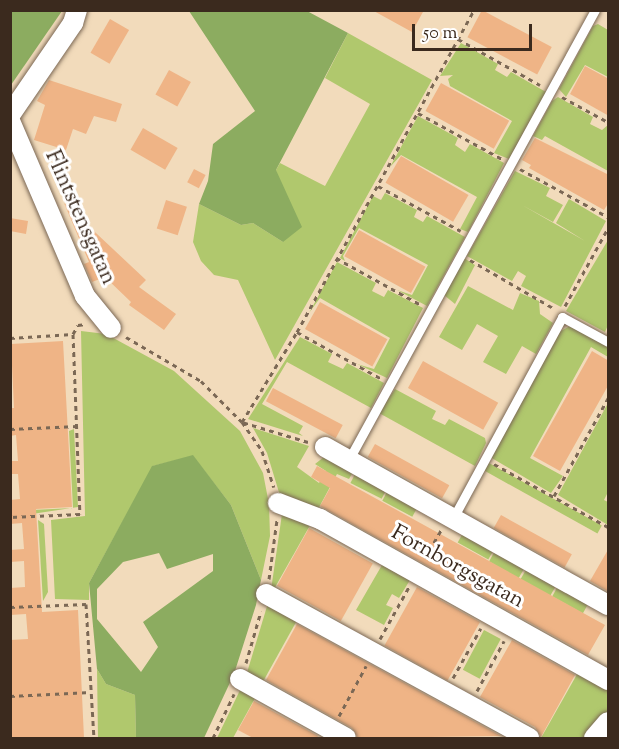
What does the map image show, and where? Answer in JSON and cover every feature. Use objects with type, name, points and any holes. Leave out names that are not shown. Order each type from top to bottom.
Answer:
[{"type":"street","points":[[10,115],[73,23],[77,10]]},
{"type":"street","name":"Flintstensgatan","points":[[10,122],[85,296],[111,328]]},
{"type":"street","name":"Fornborgsgatan","points":[[326,447],[450,519],[609,605]]},
{"type":"street","name":"Fornborgsgatan","points":[[279,503],[320,519],[609,680]]},
{"type":"street","points":[[266,594],[529,738]]},
{"type":"street","points":[[240,680],[338,734]]},
{"type":"street","points":[[594,738],[609,722]]},
{"type":"lane","points":[[348,461],[595,10]]},
{"type":"lane","points":[[450,519],[562,317],[609,342]]},
{"type":"path","points":[[242,422],[297,332],[474,10]]},
{"type":"path","points":[[458,39],[609,123]]},
{"type":"path","points":[[378,186],[471,237]]},
{"type":"path","points":[[461,255],[561,313],[609,228]]},
{"type":"path","points":[[336,258],[430,310]]},
{"type":"path","points":[[111,328],[201,381],[242,422],[262,452],[279,503],[266,594],[240,680],[213,738]]},
{"type":"path","points":[[297,332],[390,384]]},
{"type":"path","points":[[10,338],[73,334],[81,514],[10,518]]},
{"type":"path","points":[[554,496],[609,398]]},
{"type":"path","points":[[242,422],[326,447]]},
{"type":"path","points":[[10,429],[78,426]]},
{"type":"path","points":[[484,459],[609,527]]},
{"type":"path","points":[[338,734],[373,653],[450,519]]},
{"type":"path","points":[[10,607],[86,604],[93,738]]},
{"type":"path","points":[[445,692],[489,614]]},
{"type":"path","points":[[469,705],[512,626]]},
{"type":"path","points":[[10,696],[91,692]]},
{"type":"green space","points":[[10,11],[62,11],[11,85]]},
{"type":"green space","points":[[189,11],[307,11],[348,33],[276,170],[302,227],[283,242],[253,223],[241,225],[199,204],[208,181],[213,144],[255,111]]},
{"type":"green space","points":[[598,24],[608,30],[608,77],[585,65],[566,97],[559,89],[593,26]]},
{"type":"green space","points":[[348,33],[432,80],[275,360],[238,280],[214,275],[201,261],[193,242],[199,204],[241,225],[253,223],[283,242],[276,170],[280,163],[325,186],[370,104],[325,78]]},
{"type":"green space","points":[[461,43],[498,64],[495,70],[507,77],[511,72],[546,92],[509,159],[494,153],[512,121],[450,86],[448,79],[453,75],[440,76]]},
{"type":"green space","points":[[558,97],[593,117],[590,124],[602,130],[608,125],[608,171],[545,136],[542,140],[533,136],[552,101]]},
{"type":"green space","points":[[418,116],[458,138],[455,145],[465,152],[470,144],[504,163],[468,232],[460,229],[477,197],[401,155],[390,167]]},
{"type":"green space","points":[[515,171],[550,188],[546,196],[563,205],[553,222],[522,205],[585,241],[556,223],[569,199],[606,221],[561,307],[521,286],[526,276],[518,271],[512,281],[467,256]]},
{"type":"green space","points":[[385,193],[417,210],[414,217],[423,222],[427,216],[465,237],[427,306],[397,290],[412,295],[428,265],[359,228],[343,256],[345,261],[340,258],[373,196],[381,200]]},
{"type":"green space","points":[[608,240],[608,325],[605,332],[566,311]]},
{"type":"green space","points":[[464,258],[475,265],[455,304],[444,295]]},
{"type":"green space","points":[[337,262],[376,283],[372,291],[384,297],[388,290],[423,308],[387,378],[357,364],[374,369],[390,338],[320,298],[309,313]]},
{"type":"green space","points":[[468,286],[513,310],[520,293],[539,301],[540,314],[553,323],[536,354],[522,346],[506,374],[483,362],[498,336],[477,324],[462,350],[439,337]]},
{"type":"green space","points":[[570,326],[608,344],[608,357],[591,347],[530,458],[563,476],[551,493],[490,457],[559,332]]},
{"type":"green space","points":[[81,331],[106,334],[174,371],[240,431],[263,473],[269,504],[270,536],[261,580],[231,505],[193,456],[153,466],[89,583],[89,600],[55,599],[51,520],[85,516]]},
{"type":"green space","points":[[300,337],[332,354],[328,362],[343,369],[347,363],[384,383],[371,408],[287,362],[262,404],[303,426],[299,433],[303,436],[248,419]]},
{"type":"green space","points":[[395,389],[436,411],[432,419],[445,425],[449,419],[485,438],[486,443],[475,466],[379,413]]},
{"type":"green space","points":[[608,403],[608,492],[604,500],[608,502],[608,525],[558,495]]},
{"type":"green space","points":[[253,428],[309,446],[297,467],[319,483],[326,471],[315,464],[324,457],[353,472],[349,479],[337,474],[316,513],[281,499],[267,453]]},
{"type":"green space","points":[[74,429],[78,507],[73,508],[69,431]]},
{"type":"green space","points":[[193,455],[231,505],[261,580],[256,605],[234,674],[204,738],[136,738],[135,695],[106,684],[97,669],[89,583],[152,466]],"holes":[[[159,553],[167,569],[213,554],[213,571],[143,622],[158,647],[141,672],[97,619],[97,589],[123,562]]]},
{"type":"green space","points":[[489,463],[602,526],[597,533],[485,471]]},
{"type":"green space","points":[[355,474],[386,490],[382,499],[350,483]]},
{"type":"green space","points":[[387,492],[417,508],[412,517],[382,501]]},
{"type":"green space","points":[[71,508],[32,514],[32,510]]},
{"type":"green space","points":[[282,514],[313,520],[273,591],[271,590]]},
{"type":"green space","points":[[38,520],[44,524],[48,592],[43,601]]},
{"type":"green space","points":[[463,533],[494,550],[488,560],[458,543]]},
{"type":"green space","points":[[495,551],[524,568],[518,578],[489,561]]},
{"type":"green space","points":[[382,565],[410,580],[399,598],[392,594],[386,605],[393,608],[384,625],[356,610]]},
{"type":"green space","points":[[527,568],[556,585],[550,596],[520,579]]},
{"type":"green space","points":[[558,586],[589,603],[583,613],[552,596]]},
{"type":"green space","points":[[268,603],[300,615],[260,687],[246,676]]},
{"type":"green space","points":[[484,630],[501,639],[480,679],[463,670]]},
{"type":"green space","points":[[97,669],[106,684],[135,695],[136,738],[98,738]]},
{"type":"green space","points":[[580,669],[608,685],[608,711],[586,738],[541,738]]},
{"type":"green space","points":[[241,688],[258,693],[233,738],[217,738]]},
{"type":"building","points":[[372,10],[424,10],[412,32]]},
{"type":"building","points":[[482,10],[552,47],[537,74],[467,37]]},
{"type":"building","points":[[110,19],[129,30],[110,64],[90,53]]},
{"type":"building","points":[[585,66],[609,79],[609,116],[570,94]]},
{"type":"building","points":[[169,70],[191,82],[177,107],[155,94]]},
{"type":"building","points":[[49,80],[122,104],[116,122],[94,116],[86,134],[73,129],[66,150],[34,140],[45,105],[37,101]]},
{"type":"building","points":[[441,83],[509,121],[494,149],[425,111]]},
{"type":"building","points":[[143,128],[178,148],[165,170],[130,150]]},
{"type":"building","points":[[535,138],[609,175],[609,202],[604,210],[529,168],[531,165],[522,160]]},
{"type":"building","points":[[401,156],[469,195],[453,222],[386,183]]},
{"type":"building","points":[[194,169],[206,175],[199,188],[187,182]]},
{"type":"building","points":[[166,200],[187,207],[178,235],[157,229]]},
{"type":"building","points":[[64,203],[146,280],[139,287],[176,314],[164,330],[129,305],[131,302],[105,277],[92,282],[84,264],[89,262]]},
{"type":"building","points":[[10,218],[28,221],[26,234],[10,231]]},
{"type":"building","points":[[359,230],[425,267],[411,293],[344,256]]},
{"type":"building","points":[[320,302],[387,339],[372,366],[305,329]]},
{"type":"building","points":[[63,341],[72,507],[36,509],[42,612],[78,610],[84,738],[10,738],[10,640],[28,639],[26,614],[10,615],[10,588],[25,587],[24,561],[10,562],[10,550],[24,549],[22,523],[10,524],[10,500],[20,499],[18,474],[10,474],[10,461],[18,461],[16,435],[10,436],[10,408],[14,408],[11,344]]},
{"type":"building","points":[[592,351],[609,361],[609,384],[560,471],[533,456]]},
{"type":"building","points":[[423,361],[498,403],[483,430],[408,388]]},
{"type":"building","points":[[273,388],[343,425],[336,438],[266,401]]},
{"type":"building","points":[[375,444],[449,485],[442,498],[368,457]]},
{"type":"building","points":[[317,466],[605,625],[588,655],[320,506],[330,488],[311,477]]},
{"type":"building","points":[[501,515],[572,554],[565,567],[494,528]]},
{"type":"building","points":[[309,528],[373,563],[341,621],[277,586]]},
{"type":"building","points":[[609,548],[609,592],[590,581]]},
{"type":"building","points":[[417,587],[480,622],[447,681],[385,646]]},
{"type":"building","points":[[297,624],[501,736],[358,738],[352,728],[266,680]]},
{"type":"building","points":[[512,640],[575,675],[541,737],[535,727],[480,697]]},
{"type":"building","points":[[254,701],[318,736],[317,738],[253,738],[238,730]]}]
